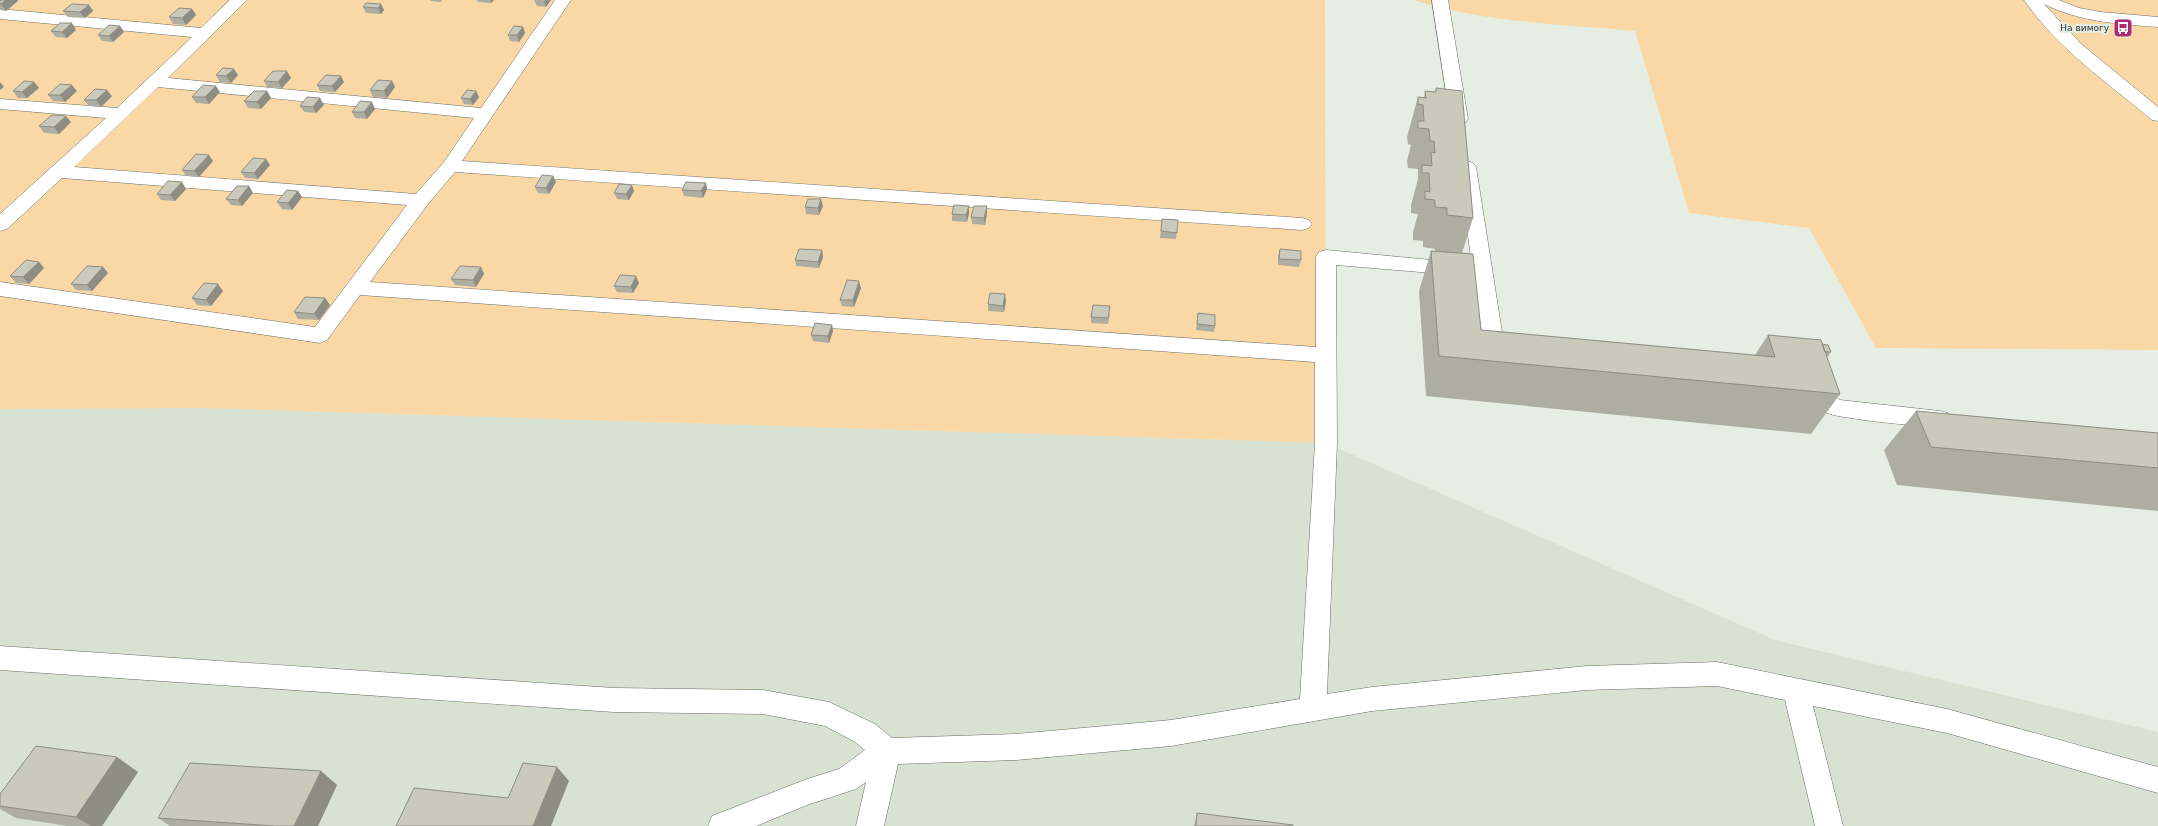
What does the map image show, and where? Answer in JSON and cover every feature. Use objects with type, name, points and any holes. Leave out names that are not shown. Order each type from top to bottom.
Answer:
[{"type":"street","points":[[0,225],[121,114],[240,0]]},
{"type":"street","points":[[0,289],[320,335],[421,200],[450,166],[563,0]]},
{"type":"street","points":[[1440,0],[1492,333],[1500,346],[1517,351],[1532,352]]},
{"type":"street","points":[[2032,0],[2042,13],[2068,38],[2158,116]]},
{"type":"street","points":[[2047,0],[2072,11],[2105,18],[2158,22]]},
{"type":"street","points":[[0,14],[204,33]]},
{"type":"street","points":[[154,82],[486,114]]},
{"type":"street","points":[[0,104],[121,114]]},
{"type":"street","points":[[450,166],[1302,224]]},
{"type":"street","points":[[58,172],[421,200]]},
{"type":"street","points":[[1312,709],[1326,443],[1326,257],[1483,270]]},
{"type":"street","points":[[355,288],[1326,355]]},
{"type":"street","points":[[1796,369],[1802,372],[1820,397],[1834,408],[1958,420]]},
{"type":"street","points":[[0,658],[614,700],[763,702],[830,714],[865,732],[887,751]]},
{"type":"street","points":[[722,826],[807,792],[846,780],[887,751],[1016,748],[1164,734],[1372,699],[1587,678],[1717,674],[1946,721],[2158,780]]},
{"type":"street","points":[[1796,689],[1829,826]]},
{"type":"street","points":[[870,826],[887,751]]},
{"type":"shaded area","points":[[0,0],[1325,0],[1326,443],[205,408],[0,409]]},
{"type":"shaded area","points":[[1414,0],[2158,0],[2158,350],[1876,348],[1809,228],[1689,213],[1635,31],[1524,22],[1468,14]]},
{"type":"shaded area","points":[[205,408],[1326,443],[1775,640],[2158,732],[2158,826],[0,826],[0,409]]},
{"type":"building","points":[[0,0],[6,0],[0,4]]},
{"type":"building","points":[[366,3],[381,4],[378,8],[363,7]]},
{"type":"building","points":[[72,4],[89,5],[80,12],[63,11]]},
{"type":"building","points":[[179,8],[192,9],[182,18],[169,17]]},
{"type":"building","points":[[60,23],[72,23],[62,32],[51,31]]},
{"type":"building","points":[[109,25],[120,26],[109,36],[98,35]]},
{"type":"building","points":[[514,26],[523,27],[517,35],[508,35]]},
{"type":"building","points":[[223,68],[234,69],[226,76],[216,75]]},
{"type":"building","points":[[273,71],[287,71],[278,82],[264,81]]},
{"type":"building","points":[[326,75],[341,76],[332,86],[317,85]]},
{"type":"building","points":[[378,80],[392,81],[384,91],[370,90]]},
{"type":"building","points":[[24,81],[34,82],[22,92],[13,91]]},
{"type":"building","points":[[60,84],[72,85],[60,95],[48,95]]},
{"type":"building","points":[[203,85],[216,86],[205,97],[192,97]]},
{"type":"building","points":[[1436,88],[1462,91],[1473,218],[1447,215],[1447,208],[1435,207],[1435,200],[1425,199],[1425,191],[1430,192],[1429,173],[1422,173],[1422,165],[1432,166],[1431,152],[1435,153],[1434,141],[1430,141],[1429,129],[1418,128],[1418,121],[1424,121],[1423,105],[1418,104],[1418,97],[1426,98],[1425,91],[1436,92]]},
{"type":"building","points":[[95,89],[107,90],[96,100],[84,100]]},
{"type":"building","points":[[467,90],[476,91],[470,99],[461,98]]},
{"type":"building","points":[[254,91],[267,91],[257,102],[244,101]]},
{"type":"building","points":[[307,97],[320,98],[313,107],[300,106]]},
{"type":"building","points":[[360,101],[372,102],[364,112],[352,112]]},
{"type":"building","points":[[52,115],[66,116],[54,127],[39,126]]},
{"type":"building","points":[[196,154],[209,155],[194,171],[182,170]]},
{"type":"building","points":[[253,158],[266,159],[254,173],[241,172]]},
{"type":"building","points":[[542,175],[553,176],[546,188],[535,187]]},
{"type":"building","points":[[168,181],[182,182],[170,195],[157,194]]},
{"type":"building","points":[[686,182],[706,183],[701,191],[682,190]]},
{"type":"building","points":[[619,184],[632,185],[626,194],[614,193]]},
{"type":"building","points":[[237,186],[249,186],[238,200],[226,199]]},
{"type":"building","points":[[287,190],[298,191],[288,203],[277,202]]},
{"type":"building","points":[[808,199],[821,199],[818,208],[805,207]]},
{"type":"building","points":[[954,205],[969,206],[966,215],[952,214]]},
{"type":"building","points":[[974,206],[987,206],[984,218],[971,217]]},
{"type":"building","points":[[1162,219],[1178,220],[1177,233],[1161,231]]},
{"type":"building","points":[[799,249],[822,250],[818,262],[795,260]]},
{"type":"building","points":[[1280,249],[1301,251],[1301,260],[1279,259]]},
{"type":"building","points":[[1431,251],[1473,254],[1481,330],[1775,357],[1768,335],[1821,340],[1840,394],[1439,356]]},
{"type":"building","points":[[26,260],[39,262],[23,277],[10,276]]},
{"type":"building","points":[[87,266],[103,267],[87,285],[71,284]]},
{"type":"building","points":[[460,266],[481,267],[473,280],[451,279]]},
{"type":"building","points":[[620,275],[636,276],[631,287],[614,286]]},
{"type":"building","points":[[847,280],[859,281],[853,300],[840,300]]},
{"type":"building","points":[[204,283],[218,284],[206,300],[192,298]]},
{"type":"building","points":[[990,293],[1005,294],[1003,306],[988,304]]},
{"type":"building","points":[[305,297],[325,298],[314,314],[294,312]]},
{"type":"building","points":[[1093,305],[1110,306],[1108,318],[1091,317]]},
{"type":"building","points":[[1198,313],[1215,315],[1215,326],[1197,324]]},
{"type":"building","points":[[815,323],[832,325],[828,336],[811,335]]},
{"type":"building","points":[[1822,344],[1828,345],[1831,352],[1825,352]]},
{"type":"building","points":[[1916,411],[2158,433],[2158,468],[1931,447]]},
{"type":"building","points":[[36,746],[117,757],[76,817],[0,806],[0,794]]},
{"type":"building","points":[[190,763],[321,771],[294,826],[158,818]]},
{"type":"building","points":[[523,763],[557,767],[533,826],[396,826],[414,788],[508,798]]},
{"type":"building","points":[[1197,813],[1293,825],[1293,826],[1196,826]]},
{"type":"place","name":"На вимогу","points":[[2123,28]]}]
